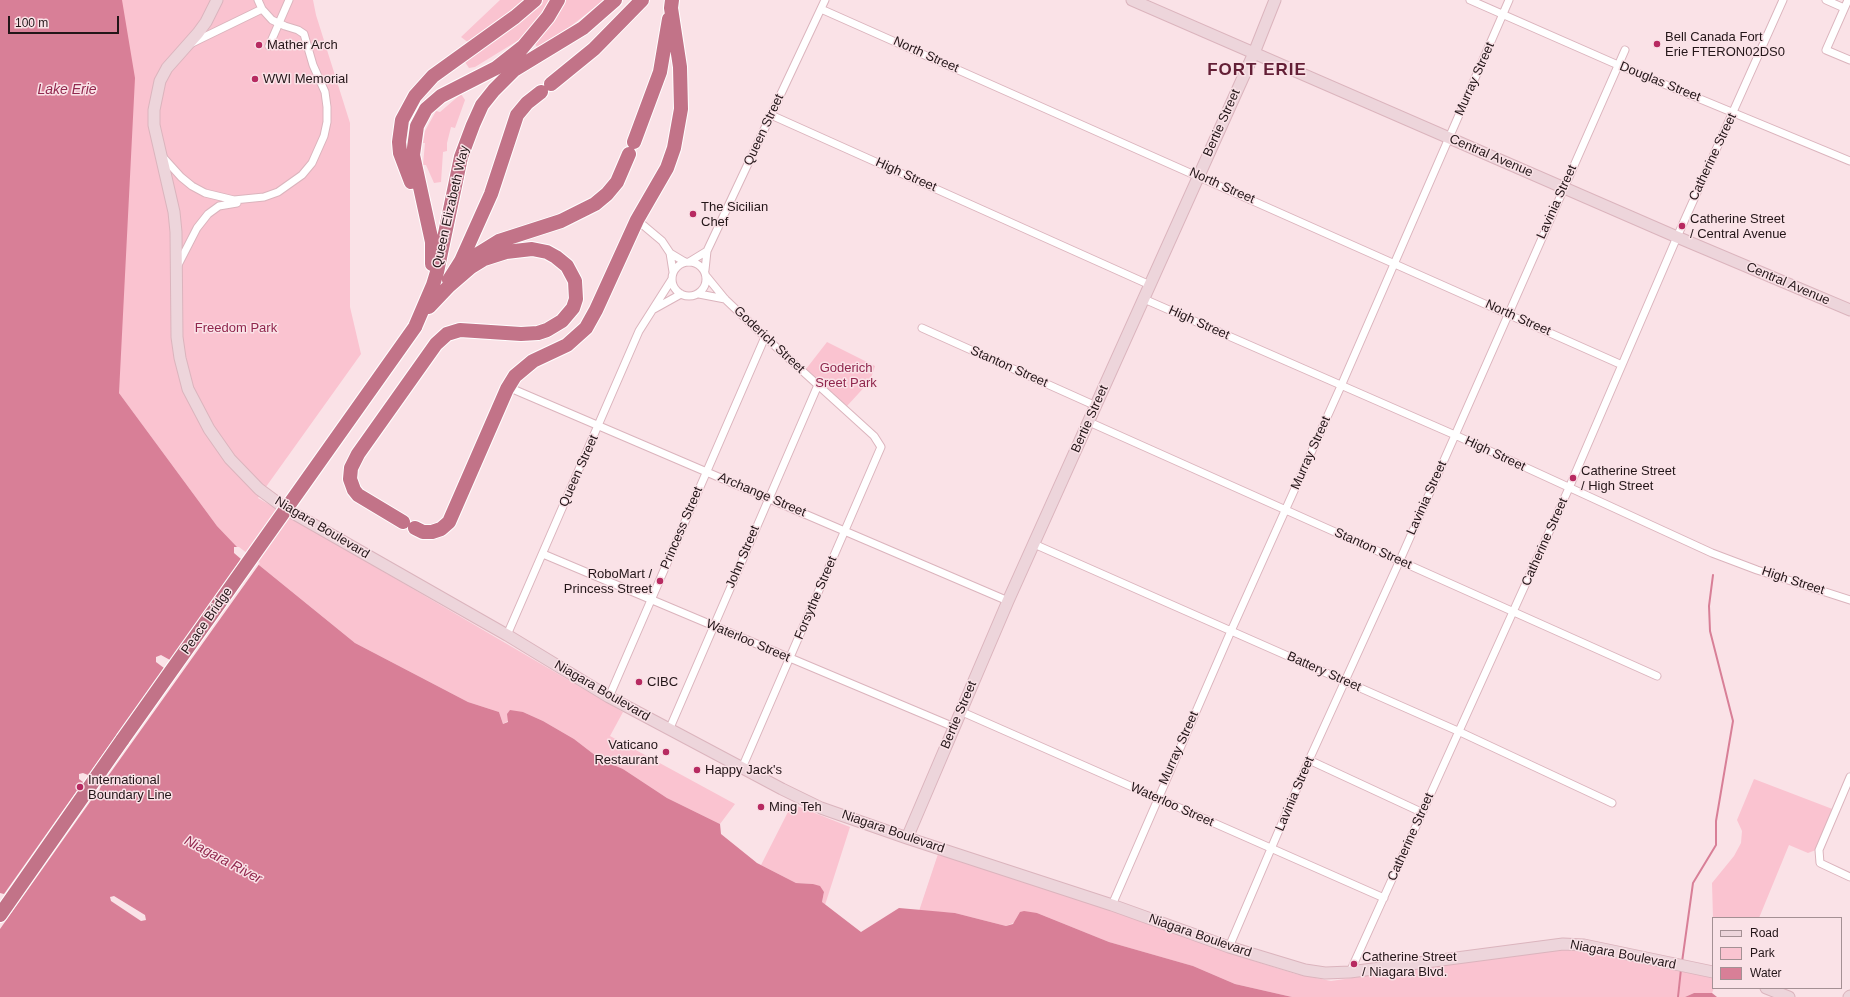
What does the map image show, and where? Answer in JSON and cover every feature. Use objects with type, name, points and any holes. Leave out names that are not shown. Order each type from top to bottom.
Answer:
[{"type":"highway","points":[[427,219],[404,164],[399,148],[401,126],[407,108],[418,91],[433,76],[516,17],[535,0]]},
{"type":"highway","points":[[457,172],[462,139],[474,107],[487,87],[548,17],[558,0]]},
{"type":"highway","name":"Queen Elizabeth Way","points":[[428,304],[437,272],[457,172],[472,125],[482,105],[494,90],[514,70],[578,30],[615,0]]},
{"type":"highway","points":[[448,282],[461,261],[491,194],[517,115],[527,103],[594,49],[642,0]]},
{"type":"highway","points":[[428,304],[471,267],[484,260],[506,252],[532,249],[547,252],[567,266],[575,281],[576,299],[573,308],[562,322],[547,330],[538,333],[521,334],[460,330],[447,334],[431,350],[358,454],[350,474],[352,485],[358,495],[423,532],[432,532],[441,529],[449,522],[510,383],[520,370],[541,356],[567,345],[586,328],[596,310],[638,220],[667,168],[674,148],[680,122],[681,108],[680,67],[672,1]]},
{"type":"highway","points":[[448,282],[464,264],[488,247],[500,241],[572,216],[595,204],[607,194],[617,182],[632,148],[656,82],[662,61],[672,1]]},
{"type":"highway","points":[[428,304],[432,278],[432,242],[414,168],[413,155],[414,136],[421,117],[426,109],[441,96],[496,68],[524,46]]},
{"type":"highway","name":"Queen Elizabeth Way","points":[[415,327],[428,304],[448,282]]},
{"type":"highway","name":"Peace Bridge","points":[[0,915],[415,327]]},
{"type":"main road","name":"Niagara Boulevard","points":[[217,0],[206,22],[167,68],[160,81],[154,110],[154,125],[174,212],[177,337],[180,358],[188,389],[209,429],[230,459],[259,488],[287,510],[507,635],[609,697],[669,730],[821,808],[907,838],[1112,905],[1229,947],[1306,970],[1325,973],[1350,972],[1563,944],[1584,946],[1712,972]]},
{"type":"main road","name":"Central Avenue","points":[[1132,0],[1677,237],[1850,310]]},
{"type":"main road","name":"Bertie Street","points":[[907,838],[1008,601],[1254,53],[1274,0]]},
{"type":"main road","points":[[1769,989],[1789,997]]},
{"type":"street","points":[[162,156],[181,177],[206,193],[227,199],[249,200],[278,192],[302,175],[312,163],[319,150],[327,122],[325,92],[313,65],[306,38],[298,30],[279,23],[268,16],[262,9],[258,0]]},
{"type":"street","points":[[269,46],[289,0]]},
{"type":"street","name":"Queen Street","points":[[706,274],[708,251],[821,9],[823,0]]},
{"type":"street","name":"Douglas Street","points":[[1470,0],[1618,65],[1850,161]]},
{"type":"street","name":"Murray Street","points":[[1112,905],[1157,798],[1341,386],[1509,0]]},
{"type":"street","name":"Catherine Street","points":[[1350,972],[1421,812],[1460,732],[1569,488],[1677,237],[1783,0]]},
{"type":"street","points":[[1826,0],[1844,8]]},
{"type":"street","points":[[1848,0],[1826,50],[1850,60]]},
{"type":"street","points":[[188,45],[262,9]]},
{"type":"street","name":"North Street","points":[[821,9],[1622,365]]},
{"type":"street","name":"Lavinia Street","points":[[1229,947],[1309,760],[1400,560],[1625,50]]},
{"type":"street","name":"High Street","points":[[771,115],[1150,285]]},
{"type":"street","name":"Niagara Boulevard","points":[[176,268],[197,228],[208,214],[219,206],[249,200]]},
{"type":"street","points":[[638,220],[662,241],[670,253],[673,285],[681,294],[693,296],[699,294],[704,289],[706,274],[700,266],[687,262],[670,253]]},
{"type":"street","points":[[673,276],[678,266],[708,251]]},
{"type":"street","name":"Goderich Street","points":[[706,274],[725,299],[874,436],[881,447],[880,449]]},
{"type":"street","name":"Queen Street","points":[[507,635],[639,331],[673,276]]},
{"type":"street","name":"Queen Street","points":[[654,309],[681,294]]},
{"type":"street","name":"Goderich Street","points":[[699,294],[725,299]]},
{"type":"street","name":"High Street","points":[[1144,299],[1455,435],[1712,553],[1757,570],[1850,600]]},
{"type":"street","name":"Stanton Street","points":[[922,328],[1096,406]]},
{"type":"street","name":"Princess Street","points":[[609,697],[765,337]]},
{"type":"street","name":"John Street","points":[[669,730],[818,385]]},
{"type":"street","name":"Archange Street","points":[[515,390],[1008,601]]},
{"type":"street","name":"Stanton Street","points":[[1089,422],[1657,676]]},
{"type":"street","name":"Forsythe Street","points":[[742,768],[880,449]]},
{"type":"street","name":"Battery Street","points":[[1034,544],[1460,732],[1612,803]]},
{"type":"street","name":"Waterloo Street","points":[[543,554],[954,727]]},
{"type":"street","name":"Waterloo Street","points":[[960,711],[1384,898]]},
{"type":"street","points":[[1309,760],[1421,812]]},
{"type":"street","points":[[1850,777],[1819,850],[1820,864],[1850,877]]},
{"type":"green space","name":"Freedom Park","points":[[115,0],[313,0],[316,15],[350,123],[350,307],[361,354],[258,498],[623,712],[610,736],[735,804],[720,824],[667,798],[623,769],[600,759],[574,739],[543,721],[523,712],[503,724],[499,712],[468,702],[355,643],[238,548],[217,526],[119,393]]},
{"type":"green space","points":[[500,0],[528,0],[469,43],[461,37]]},
{"type":"green space","points":[[542,0],[552,0],[527,35],[475,67],[469,68],[465,62]]},
{"type":"green space","points":[[563,0],[604,0],[571,26],[537,47],[535,44],[544,33],[545,28]]},
{"type":"green space","points":[[461,94],[465,100],[455,128],[451,127],[447,143],[447,151],[443,152],[441,182],[434,183],[426,165],[423,165],[425,143],[423,143],[425,131],[436,111],[440,112]]},
{"type":"green space","name":"Goderich Sreet Park","points":[[827,342],[875,366],[870,381],[847,406],[806,369]]},
{"type":"green space","points":[[1754,779],[1835,810],[1821,848],[1808,853],[1789,845],[1759,917],[1713,917],[1712,883],[1734,856],[1741,843],[1742,831],[1737,820]]},
{"type":"green space","points":[[792,804],[850,827],[825,905],[822,902],[824,892],[813,884],[796,883],[761,865]]},
{"type":"green space","points":[[938,854],[1119,910],[1235,955],[1296,974],[1331,981],[1560,948],[1581,950],[1712,977],[1712,989],[1714,989],[1712,993],[1694,993],[1685,997],[1292,997],[1235,984],[1193,966],[1109,942],[1037,913],[1006,926],[955,913],[919,911]]},
{"type":"water","points":[[0,0],[122,0],[135,78],[119,393],[217,526],[238,548],[355,643],[468,702],[499,712],[503,724],[508,722],[507,714],[510,710],[523,712],[543,721],[574,739],[600,759],[623,769],[667,798],[720,824],[721,834],[757,863],[796,883],[820,886],[824,892],[822,902],[861,932],[899,908],[955,913],[1006,926],[1013,924],[1020,912],[1024,911],[1037,913],[1109,942],[1193,966],[1235,984],[1292,997],[0,997]]},
{"type":"water","points":[[1694,993],[1712,993],[1717,997],[1685,997]]},
{"type":"pier","points":[[234,547],[239,547],[260,563],[0,929],[0,893],[4,894],[83,782],[79,779],[79,774],[83,773],[88,775],[164,668],[156,662],[156,657],[161,655],[170,660],[241,559],[234,553]]},
{"type":"pier","points":[[114,896],[145,915],[146,920],[141,921],[111,901],[110,897]]},
{"type":"waterway","points":[[1682,962],[1693,883],[1716,845],[1716,821],[1733,721],[1710,631],[1709,606],[1713,575]]},
{"type":"waterway","points":[[1678,997],[1681,969]]},
{"type":"place","name":"Bell Canada Fort Erie FTERON02DS0","points":[[1657,44]]},
{"type":"place","name":"Mather Arch","points":[[259,45]]},
{"type":"place","name":"WWI Memorial","points":[[255,79]]},
{"type":"place","name":"The Sicilian Chef","points":[[693,214]]},
{"type":"place","name":"Catherine Street / Central Avenue","points":[[1682,226]]},
{"type":"place","name":"Catherine Street / High Street","points":[[1573,478]]},
{"type":"place","name":"RoboMart / Princess Street","points":[[660,581]]},
{"type":"place","name":"CIBC","points":[[639,682]]},
{"type":"place","name":"Vaticano Restaurant","points":[[666,752]]},
{"type":"place","name":"Happy Jack's","points":[[697,770]]},
{"type":"place","name":"International Boundary Line","points":[[80,787]]},
{"type":"place","name":"Ming Teh","points":[[761,807]]},
{"type":"place","name":"Catherine Street / Niagara Blvd.","points":[[1354,964]]},
{"type":"district","name":"FORT ERIE","points":[[1257,70]]},
{"type":"water label","name":"Lake Erie","points":[[67,90]]},
{"type":"water label","name":"Niagara River","points":[[223,860]]}]
